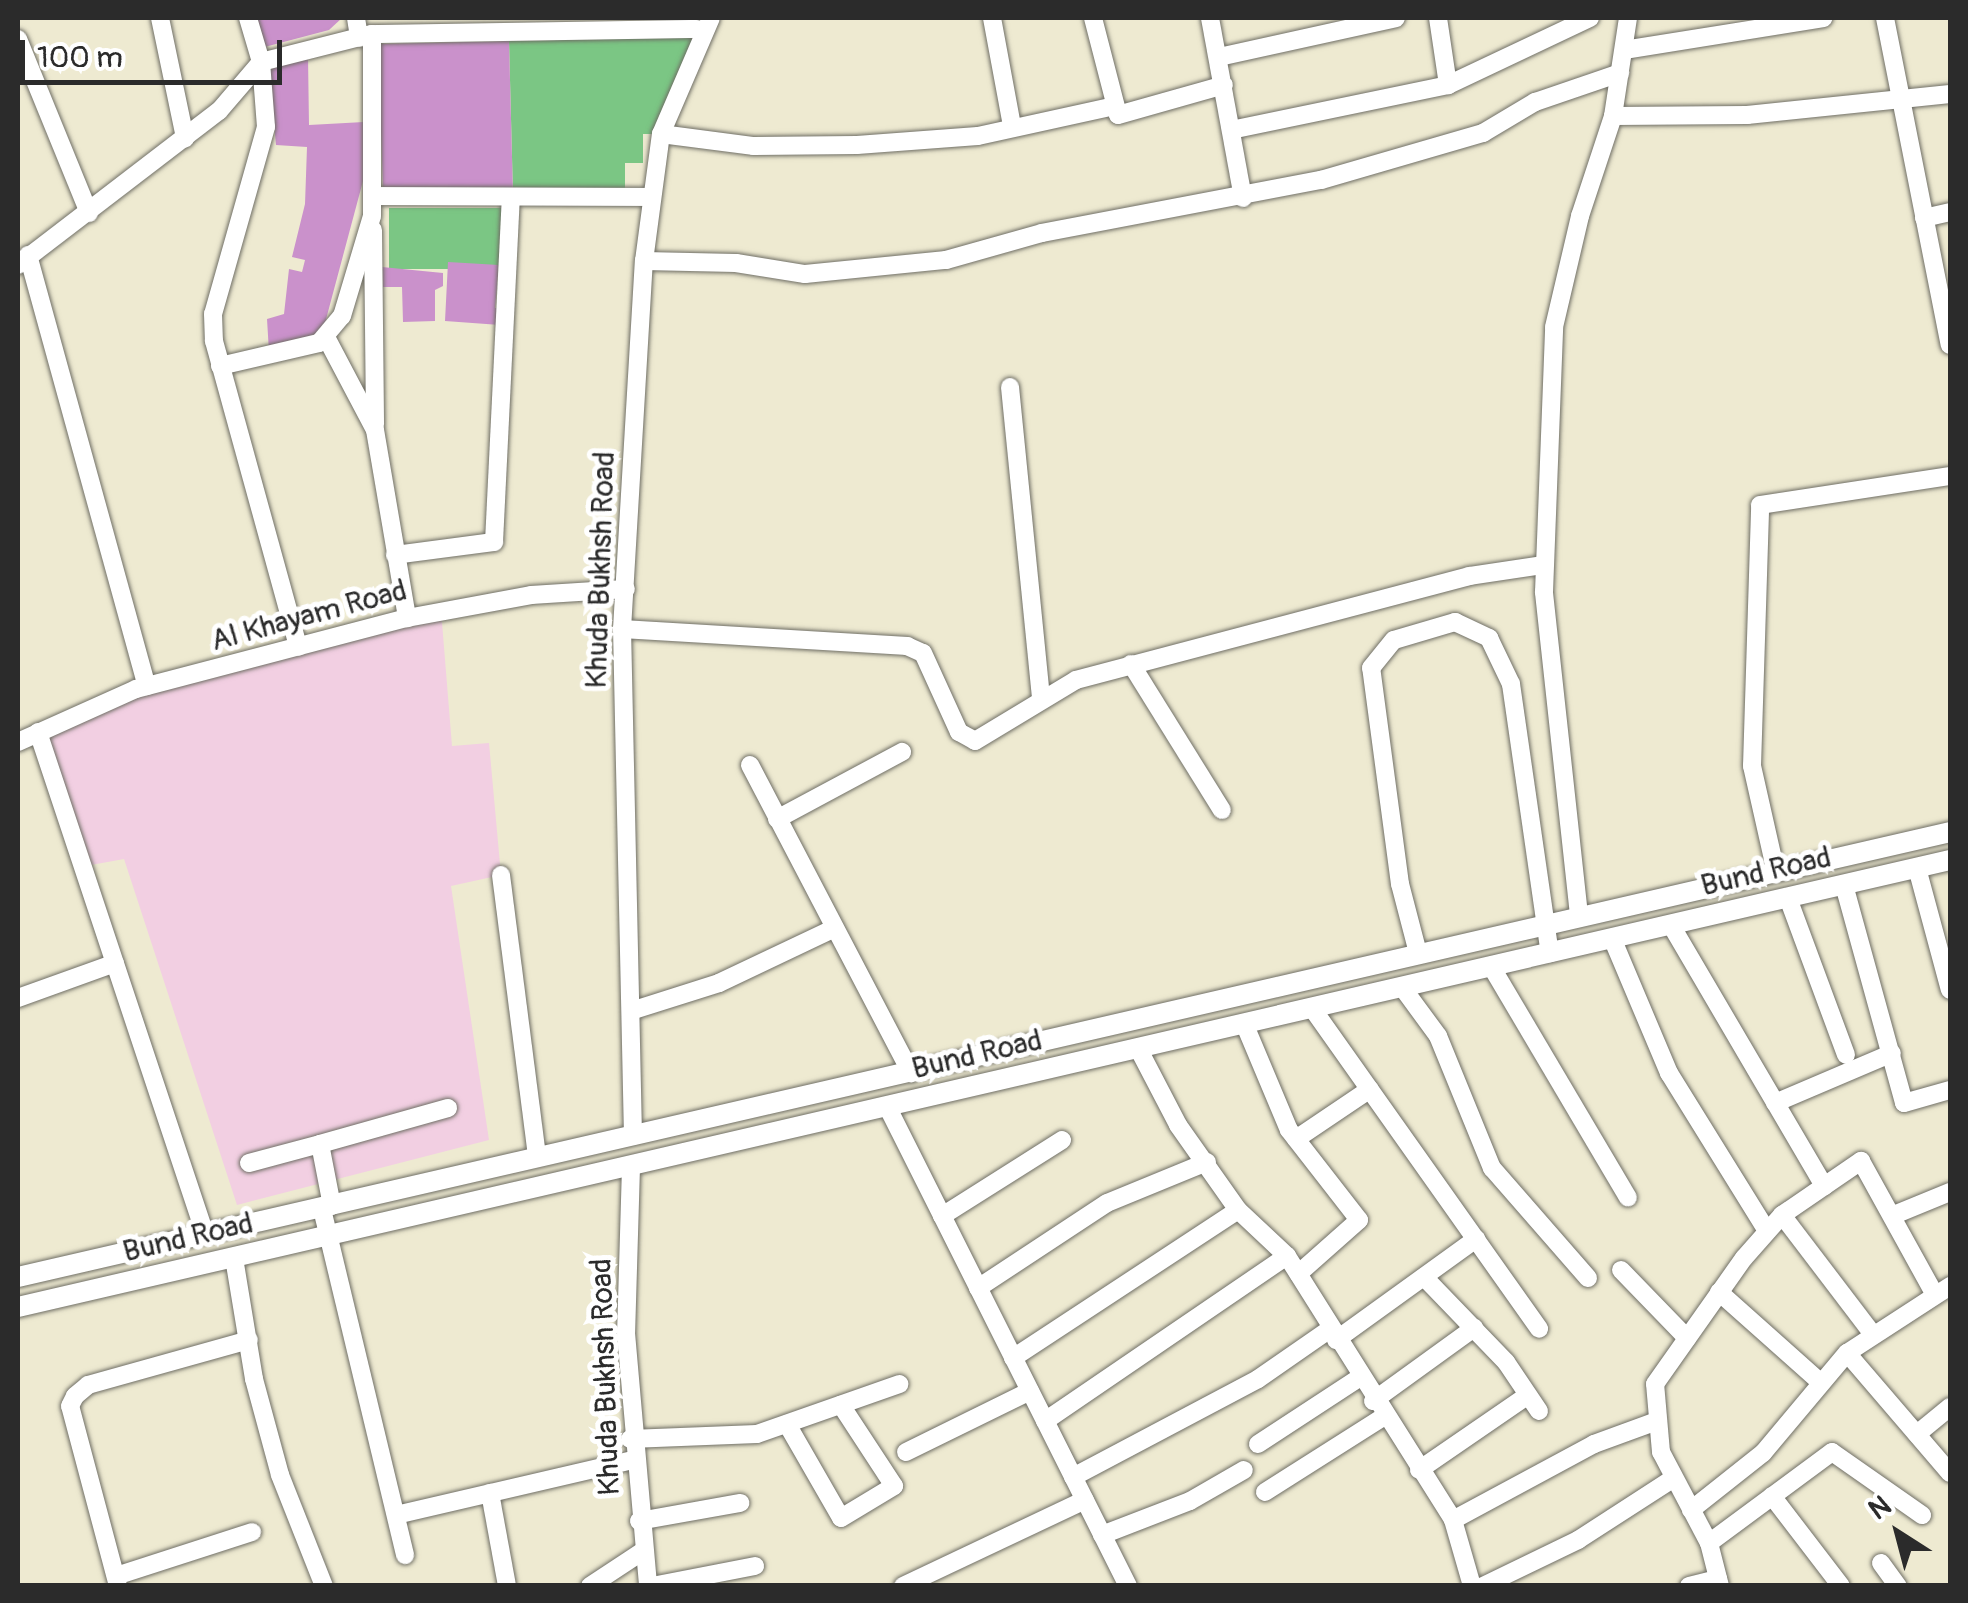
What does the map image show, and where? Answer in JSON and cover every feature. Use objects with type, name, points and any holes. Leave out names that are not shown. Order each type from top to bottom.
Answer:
[{"type":"main road","name":"Bund Road","points":[[18,1277],[911,1073],[1775,868],[1950,832]]},
{"type":"main road","name":"Bund Road","points":[[18,1308],[1950,860]]},
{"type":"street","points":[[160,18],[184,138]]},
{"type":"street","points":[[248,18],[261,62],[266,126],[213,314],[220,366],[298,647]]},
{"type":"street","points":[[356,18],[366,36],[374,196],[375,430],[407,618]]},
{"type":"street","points":[[992,18],[1012,126]]},
{"type":"street","points":[[1093,18],[1118,115],[1224,85]]},
{"type":"street","points":[[1210,18],[1243,198]]},
{"type":"street","points":[[1219,57],[1396,18]]},
{"type":"street","points":[[1438,18],[1448,85]]},
{"type":"street","points":[[1548,18],[1552,37]]},
{"type":"street","points":[[1232,130],[1448,85],[1590,18]]},
{"type":"street","points":[[1579,915],[1543,565],[1554,327],[1580,216],[1613,116],[1628,18]]},
{"type":"street","points":[[1624,50],[1824,18]]},
{"type":"street","points":[[1884,18],[1950,346]]},
{"type":"street","points":[[147,686],[23,260],[219,110],[261,62],[366,36],[580,24],[704,23]]},
{"type":"street","name":"Khuda Bukhsh Road","points":[[633,1136],[634,1010],[622,629],[644,261],[661,134],[704,23]]},
{"type":"street","points":[[18,39],[88,212]]},
{"type":"street","points":[[644,261],[736,263],[805,274],[881,269],[1243,198],[1483,133],[1535,102],[1620,73]]},
{"type":"street","points":[[1613,116],[1747,115],[1950,94]]},
{"type":"street","points":[[661,134],[754,146],[857,145],[978,136],[1115,106]]},
{"type":"street","points":[[374,196],[652,197]]},
{"type":"street","points":[[395,555],[494,542],[511,196]]},
{"type":"street","points":[[1924,218],[1950,212]]},
{"type":"street","points":[[220,366],[326,339],[347,304],[372,216]]},
{"type":"street","points":[[326,339],[375,430]]},
{"type":"street","points":[[1010,386],[1041,698]]},
{"type":"street","points":[[1775,868],[1752,766],[1760,506],[1950,476]]},
{"type":"street","points":[[622,629],[906,646],[922,653],[959,732],[974,741],[1041,698],[1132,664],[1469,576],[1543,565]]},
{"type":"street","name":"Al Khayam Road","points":[[18,742],[147,686],[407,618],[532,595],[626,589]]},
{"type":"street","points":[[1418,952],[1400,884],[1371,668],[1394,640],[1423,628],[1455,622],[1475,626],[1500,656],[1511,684],[1550,953]]},
{"type":"street","points":[[1132,664],[1222,810]]},
{"type":"street","points":[[38,732],[205,1234]]},
{"type":"street","points":[[778,818],[902,752]]},
{"type":"street","points":[[750,766],[911,1073]]},
{"type":"street","points":[[1918,868],[1950,990]]},
{"type":"street","points":[[501,876],[537,1158]]},
{"type":"street","points":[[1844,885],[1906,1105],[1950,1090]]},
{"type":"street","points":[[1788,898],[1846,1055]]},
{"type":"street","points":[[1671,925],[1824,1186]]},
{"type":"street","points":[[634,1010],[718,983],[834,928]]},
{"type":"street","points":[[1612,938],[1668,1072],[1768,1231]]},
{"type":"street","points":[[18,998],[115,963]]},
{"type":"street","points":[[1492,966],[1628,1198]]},
{"type":"street","points":[[1402,987],[1438,1036],[1492,1168],[1588,1278]]},
{"type":"street","points":[[1312,1008],[1539,1329]]},
{"type":"street","points":[[1244,1023],[1296,1140],[1358,1220],[1298,1274]]},
{"type":"street","points":[[1138,1048],[1178,1126],[1208,1162],[1238,1210],[1286,1256],[1378,1409],[1453,1520],[1472,1586]]},
{"type":"street","points":[[1775,1102],[1892,1053]]},
{"type":"street","points":[[1296,1140],[1370,1089]]},
{"type":"street","points":[[250,1164],[448,1108]]},
{"type":"street","points":[[888,1108],[1128,1586]]},
{"type":"street","points":[[942,1216],[1062,1140]]},
{"type":"street","points":[[320,1144],[326,1238],[405,1555]]},
{"type":"street","points":[[1689,1586],[1719,1582],[1709,1543],[1691,1510],[1660,1452],[1655,1384],[1719,1292],[1782,1215],[1861,1161],[1942,1290],[1870,1332],[1818,1380],[1763,1453],[1691,1510]]},
{"type":"street","points":[[978,1288],[1106,1204],[1208,1162]]},
{"type":"street","name":"Khuda Bukhsh Road","points":[[631,1167],[626,1333],[630,1439],[642,1551],[650,1586]]},
{"type":"street","points":[[1894,1215],[1950,1192]]},
{"type":"street","points":[[1014,1358],[1238,1210]]},
{"type":"street","points":[[1782,1215],[1870,1332]]},
{"type":"street","points":[[1073,1477],[1333,1335],[1476,1239]]},
{"type":"street","points":[[1045,1420],[1286,1256]]},
{"type":"street","points":[[234,1258],[280,1475],[324,1586]]},
{"type":"street","points":[[1621,1270],[1687,1338]]},
{"type":"street","points":[[1419,1470],[1534,1403],[1474,1328],[1424,1276]]},
{"type":"street","points":[[1719,1292],[1818,1380]]},
{"type":"street","points":[[1266,1492],[1378,1409],[1474,1328]]},
{"type":"street","points":[[249,1340],[88,1385],[70,1406],[117,1581],[252,1532]]},
{"type":"street","points":[[1847,1353],[1950,1473]]},
{"type":"street","points":[[1258,1444],[1359,1378]]},
{"type":"street","points":[[630,1439],[756,1434],[900,1384]]},
{"type":"street","points":[[906,1452],[1030,1391]]},
{"type":"street","points":[[787,1424],[841,1518],[894,1486],[842,1405]]},
{"type":"street","points":[[1917,1434],[1950,1407]]},
{"type":"street","points":[[1453,1520],[1594,1444],[1657,1421]]},
{"type":"street","points":[[1709,1543],[1832,1452],[1922,1515]]},
{"type":"street","points":[[396,1515],[633,1460]]},
{"type":"street","points":[[1102,1534],[1190,1501],[1244,1470]]},
{"type":"street","points":[[1483,1586],[1578,1540],[1674,1478]]},
{"type":"street","points":[[490,1493],[507,1586]]},
{"type":"street","points":[[1772,1496],[1841,1586]]},
{"type":"street","points":[[903,1586],[1085,1500]]},
{"type":"street","points":[[639,1522],[740,1503]]},
{"type":"street","points":[[590,1586],[642,1551]]},
{"type":"street","points":[[1881,1563],[1898,1586]]},
{"type":"street","points":[[650,1586],[755,1566]]},
{"type":"shaded area","points":[[441,610],[452,746],[489,743],[501,875],[451,886],[489,1140],[237,1205],[124,859],[91,865],[46,735],[147,686]]},
{"type":"green space","points":[[701,37],[661,134],[643,134],[643,163],[625,163],[625,188],[611,188],[611,195],[513,196],[509,41]]},
{"type":"green space","points":[[389,208],[502,208],[502,269],[389,269]]},
{"type":"building","points":[[251,18],[342,18],[329,30],[257,49]]},
{"type":"building","points":[[509,41],[513,196],[489,188],[383,189],[378,44]]},
{"type":"building","points":[[308,57],[309,125],[364,122],[363,181],[321,338],[269,352],[267,319],[284,314],[289,269],[302,272],[305,260],[292,257],[305,204],[307,147],[276,145],[269,71],[281,60]]},
{"type":"building","points":[[448,262],[499,265],[495,308],[502,308],[500,325],[445,321]]},
{"type":"building","points":[[382,267],[443,273],[443,286],[435,290],[435,321],[403,322],[402,287],[383,287]]}]
